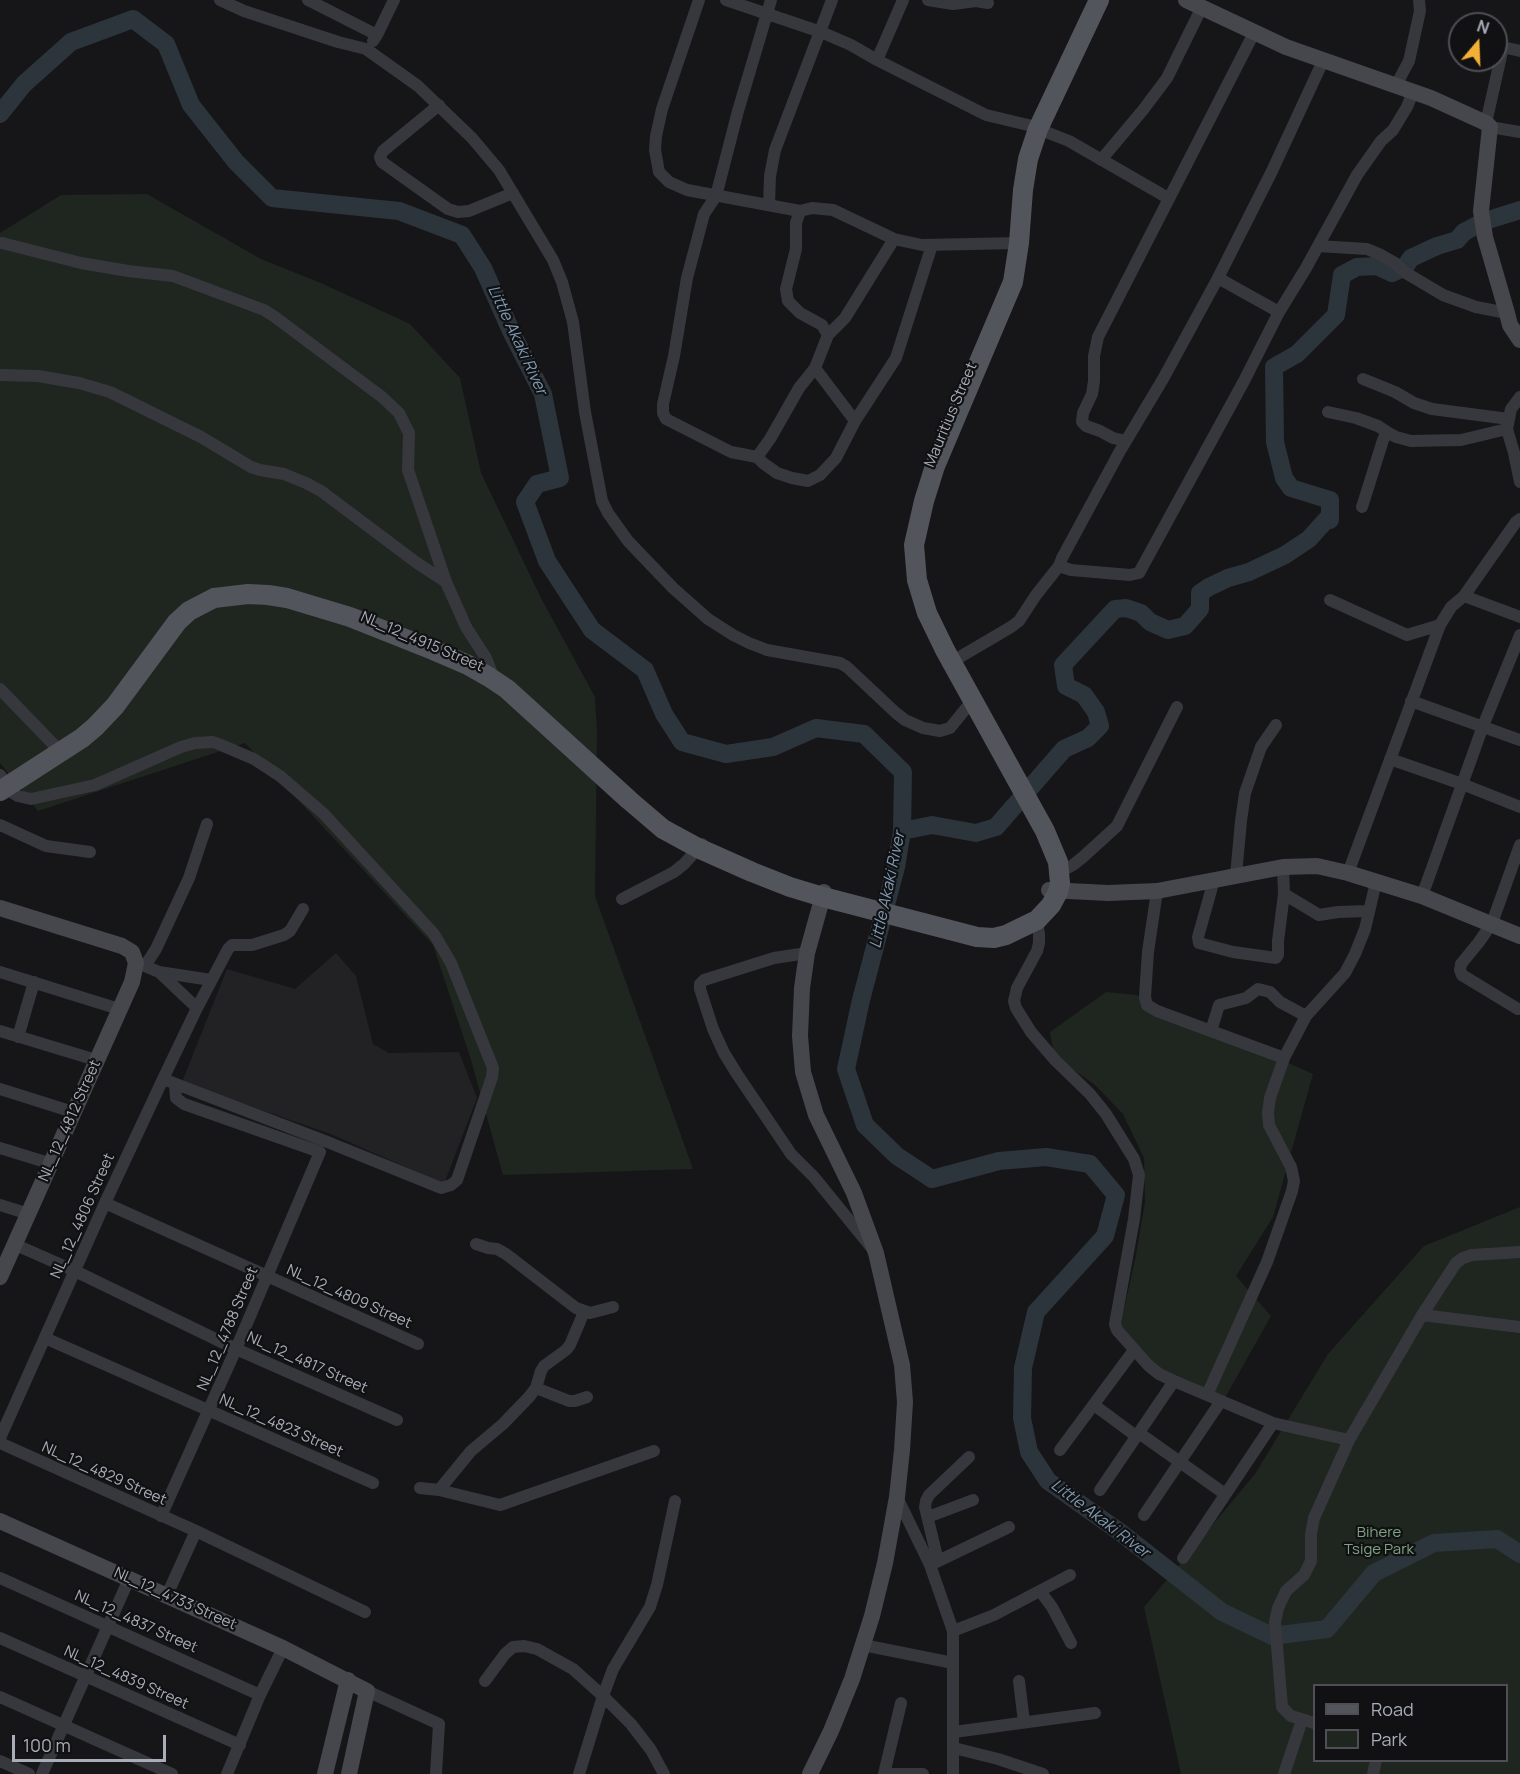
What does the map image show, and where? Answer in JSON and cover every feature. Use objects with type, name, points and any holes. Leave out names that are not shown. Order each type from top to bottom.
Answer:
[{"type":"main road","name":"Mauritius Street","points":[[1055,882],[1046,851],[1032,817],[949,663],[927,613],[915,570],[915,538],[936,466],[1013,282],[1014,244],[1033,127],[1085,0]]},
{"type":"main road","name":"Mauritius Street","points":[[1033,127],[1099,0]]},
{"type":"main road","name":"NL_12_4915 Street","points":[[2,783],[78,735],[103,712],[179,611],[210,593],[248,588],[309,598],[408,632],[472,660],[511,685],[632,795],[667,824],[700,846]]},
{"type":"main road","name":"NL_12_4915 Street","points":[[2,783],[82,738],[95,727],[115,706],[177,622],[189,611],[214,598],[248,594],[268,595],[287,598],[350,617],[468,665],[489,677],[507,689],[673,835],[824,895],[910,917],[992,931],[1036,916]]},
{"type":"main road","points":[[1036,916],[1055,882]]},
{"type":"street","points":[[220,0],[244,11],[366,49],[418,86],[439,105],[472,138],[498,170],[553,260],[562,282],[573,322],[598,486],[608,513],[628,541],[682,596],[708,619],[733,635],[767,650],[847,666],[896,713],[914,725],[932,730],[946,730],[955,723],[970,703]]},
{"type":"street","points":[[366,49],[377,35],[394,0]]},
{"type":"street","points":[[699,0],[662,109],[656,150],[659,172],[669,182],[687,190],[800,211],[812,208],[833,210],[894,239],[922,245],[1014,244]]},
{"type":"street","points":[[726,0],[821,32],[852,45],[986,115],[1033,127],[1069,141],[1168,198]]},
{"type":"street","points":[[771,0],[716,196],[704,214],[687,278],[674,356],[663,404],[666,419],[719,447],[757,457],[777,472],[792,478],[808,481],[820,475],[836,458],[855,421],[896,358],[932,245]]},
{"type":"street","points":[[769,205],[770,176],[775,150],[832,0]]},
{"type":"street","points":[[877,60],[903,0]]},
{"type":"street","points":[[928,0],[953,4],[976,1],[988,3]]},
{"type":"street","points":[[1186,0],[1210,6],[1286,47],[1431,98],[1488,125],[1520,132]]},
{"type":"street","points":[[1395,87],[1410,61],[1420,11],[1419,0]]},
{"type":"street","points":[[313,1],[377,35]]},
{"type":"street","points":[[1101,160],[1167,78],[1210,6]]},
{"type":"street","points":[[1126,441],[1113,438],[1082,422],[1083,413],[1092,394],[1094,356],[1098,337],[1255,31]]},
{"type":"street","points":[[1520,51],[1507,48],[1502,52],[1488,125],[1481,211],[1485,237],[1510,325],[1520,340]]},
{"type":"street","points":[[949,663],[1019,621],[1059,566],[1059,562],[1218,278],[1272,171],[1323,61]]},
{"type":"street","points":[[1059,566],[1071,570],[1131,575],[1138,573],[1244,381],[1279,312],[1357,175],[1393,130],[1413,92]]},
{"type":"street","points":[[439,105],[383,151],[380,157],[382,162],[448,209],[458,212],[470,211],[513,193]]},
{"type":"street","points":[[800,211],[796,223],[796,249],[786,289],[788,301],[800,313],[822,325],[828,335]]},
{"type":"street","points":[[757,457],[799,388],[815,368],[828,335],[845,318],[894,239]]},
{"type":"street","points":[[2,243],[81,262],[128,271],[173,276],[264,310],[382,397],[399,413],[409,433],[408,470],[446,582],[466,627],[486,658],[491,671]]},
{"type":"street","points":[[1318,246],[1367,249],[1395,263],[1406,273],[1443,295],[1476,307],[1507,314]]},
{"type":"street","points":[[1218,278],[1279,312]]},
{"type":"street","points":[[815,368],[855,421]]},
{"type":"street","points":[[0,375],[38,376],[79,383],[110,392],[201,437],[251,466],[284,474],[321,491],[446,582]]},
{"type":"street","points":[[1363,379],[1432,409],[1508,424]]},
{"type":"street","points":[[1520,398],[1511,409],[1508,424],[1520,477]]},
{"type":"street","points":[[1328,412],[1356,418],[1378,426],[1396,437],[1411,441],[1461,441],[1508,424]]},
{"type":"street","points":[[1362,507],[1387,432]]},
{"type":"street","points":[[1348,873],[1440,625],[1451,608],[1464,596],[1515,522],[1520,519]]},
{"type":"street","points":[[1464,596],[1520,617]]},
{"type":"street","points":[[1330,600],[1407,635],[1440,625]]},
{"type":"street","points":[[1422,896],[1483,726],[1520,635]]},
{"type":"street","points":[[0,689],[57,748]]},
{"type":"street","points":[[1411,701],[1520,740]]},
{"type":"street","points":[[1055,882],[1117,826],[1177,706]]},
{"type":"street","points":[[1236,875],[1240,821],[1245,794],[1261,747],[1276,725]]},
{"type":"street","points":[[2,783],[18,796],[31,799],[95,785],[181,747],[205,742],[221,744],[255,759],[280,776],[324,814],[434,934],[451,963],[493,1068],[492,1077],[457,1180],[441,1188],[169,1082]]},
{"type":"street","points":[[1390,759],[1520,807]]},
{"type":"street","points":[[141,965],[156,949],[189,878],[207,824]]},
{"type":"street","points":[[0,825],[46,846],[90,852]]},
{"type":"street","points":[[1518,1009],[1462,975],[1460,970],[1461,964],[1492,923],[1520,845]]},
{"type":"street","points":[[622,899],[674,872],[700,846]]},
{"type":"street","points":[[1055,882],[1108,893],[1156,891],[1283,867],[1317,866],[1422,896],[1520,936]]},
{"type":"street","points":[[1214,880],[1198,940],[1201,944],[1233,952],[1269,958],[1277,957],[1284,894],[1283,867]]},
{"type":"street","points":[[1207,1395],[1267,1262],[1292,1191],[1294,1181],[1291,1167],[1269,1125],[1270,1098],[1284,1058],[1306,1016],[1344,973],[1355,954],[1365,929],[1376,882]]},
{"type":"street","points":[[1156,891],[1148,952],[1145,997],[1147,1005],[1157,1011],[1284,1058]]},
{"type":"street","points":[[1284,894],[1319,915],[1369,911]]},
{"type":"street","points":[[810,1774],[852,1680],[872,1616],[885,1563],[897,1497],[905,1402],[902,1365],[876,1253],[854,1193],[816,1115],[803,1072],[800,1036],[802,988],[807,953],[824,895]]},
{"type":"street","points":[[0,908],[122,946],[132,952],[141,965],[159,972],[212,980]]},
{"type":"street","name":"NL_12_4806 Street","points":[[0,1438],[105,1203],[169,1082],[197,1008],[232,945],[258,944],[284,935],[290,931],[303,909]]},
{"type":"street","points":[[1036,916],[1039,943],[1017,988],[1014,1001],[1016,1008],[1031,1032],[1106,1114],[1137,1167],[1139,1175],[1134,1219],[1115,1324],[1116,1330],[1153,1369],[1174,1381],[1273,1423],[1349,1440]]},
{"type":"street","points":[[807,953],[774,958],[704,980],[700,984],[700,989],[713,1029],[737,1074],[791,1154],[814,1177],[876,1253]]},
{"type":"street","name":"NL_12_4812 Street","points":[[2,1268],[16,1245],[96,1060],[141,965]]},
{"type":"street","points":[[0,972],[119,1009]]},
{"type":"street","points":[[159,972],[197,1008]]},
{"type":"street","points":[[18,1037],[34,982]]},
{"type":"street","points":[[1211,1031],[1219,1005],[1246,998],[1258,989],[1270,992],[1280,1002],[1306,1016]]},
{"type":"street","points":[[0,1031],[96,1060]]},
{"type":"street","name":"NL_12_4788 Street","points":[[161,1516],[237,1349],[320,1152],[184,1104],[176,1098],[169,1082]]},
{"type":"street","points":[[0,1089],[73,1112]]},
{"type":"street","points":[[0,1148],[52,1164]]},
{"type":"street","name":"NL_12_4809 Street","points":[[105,1203],[418,1344]]},
{"type":"street","points":[[0,1205],[29,1214]]},
{"type":"street","points":[[476,1244],[497,1249],[506,1254],[576,1308],[590,1312],[613,1307]]},
{"type":"street","name":"NL_12_4817 Street","points":[[16,1245],[237,1349],[398,1420]]},
{"type":"street","points":[[1284,1774],[1308,1721],[1291,1716],[1282,1707],[1275,1622],[1278,1608],[1286,1591],[1304,1575],[1311,1561],[1311,1534],[1314,1518],[1349,1440],[1422,1315],[1456,1263],[1463,1258],[1487,1253],[1520,1252]]},
{"type":"street","points":[[439,1490],[471,1450],[518,1410],[536,1388],[540,1371],[570,1345],[584,1311]]},
{"type":"street","points":[[1422,1315],[1520,1327]]},
{"type":"street","name":"NL_12_4823 Street","points":[[45,1338],[374,1483]]},
{"type":"street","points":[[1060,1450],[1134,1350]]},
{"type":"street","points":[[1100,1490],[1174,1381]]},
{"type":"street","points":[[536,1388],[569,1401],[587,1397]]},
{"type":"street","points":[[1144,1515],[1221,1401]]},
{"type":"street","points":[[1094,1405],[1225,1494]]},
{"type":"street","points":[[1183,1558],[1273,1423]]},
{"type":"street","name":"NL_12_4829 Street","points":[[0,1443],[196,1531],[365,1612]]},
{"type":"street","points":[[420,1488],[439,1490],[500,1505],[654,1450]]},
{"type":"street","points":[[953,1774],[953,1631],[934,1563],[926,1501],[929,1495],[969,1457]]},
{"type":"street","points":[[897,1497],[934,1563]]},
{"type":"street","points":[[928,1517],[973,1500]]},
{"type":"street","points":[[579,1774],[613,1669],[650,1607],[675,1501]]},
{"type":"street","name":"NL_12_4733 Street","points":[[0,1521],[283,1647],[367,1691]]},
{"type":"street","points":[[934,1563],[1009,1527]]},
{"type":"street","points":[[166,1595],[196,1531]]},
{"type":"street","points":[[953,1631],[994,1615],[1070,1575]]},
{"type":"street","name":"NL_12_4837 Street","points":[[0,1578],[260,1695]]},
{"type":"street","points":[[42,1774],[129,1579]]},
{"type":"street","points":[[1040,1591],[1052,1607],[1071,1643]]},
{"type":"street","name":"NL_12_4839 Street","points":[[0,1638],[240,1745]]},
{"type":"street","points":[[863,1645],[953,1663]]},
{"type":"street","points":[[485,1681],[513,1647],[524,1646],[537,1649],[573,1669],[603,1695],[631,1724],[651,1750],[664,1774]]},
{"type":"street","points":[[227,1774],[283,1647]]},
{"type":"street","points":[[325,1774],[348,1680]]},
{"type":"street","points":[[1019,1681],[1024,1722]]},
{"type":"street","points":[[348,1774],[367,1691],[439,1724],[436,1774]]},
{"type":"street","points":[[0,1697],[172,1774]]},
{"type":"street","points":[[901,1703],[885,1774],[924,1774]]},
{"type":"street","points":[[954,1732],[1095,1713]]},
{"type":"street","points":[[954,1748],[1043,1774]]},
{"type":"street","points":[[0,1761],[26,1774]]},
{"type":"shaded area","points":[[336,953],[356,976],[373,1044],[389,1053],[459,1052],[477,1098],[444,1184],[333,1135],[182,1082],[227,969],[295,989]]},
{"type":"green space","points":[[147,194],[261,259],[321,283],[410,324],[460,378],[481,473],[541,598],[595,697],[597,731],[595,896],[693,1169],[503,1175],[471,1060],[433,945],[245,743],[38,811],[0,763],[0,233],[61,195]]},
{"type":"green space","points":[[1106,992],[1136,995],[1313,1074],[1273,1217],[1236,1276],[1271,1316],[1221,1405],[1158,1379],[1118,1336],[1145,1202],[1144,1158],[1123,1114],[1094,1084],[1072,1069],[1053,1050],[1050,1032]]},
{"type":"green space","name":"Bihere Tsige Park","points":[[1520,1207],[1520,1774],[1181,1774],[1144,1607],[1255,1474],[1328,1354],[1424,1246]]},
{"type":"waterway","name":"Little Akaki River","points":[[0,114],[24,84],[71,42],[133,19],[166,44],[191,105],[236,162],[272,198],[399,211],[462,235],[483,268],[543,394],[560,478],[537,484],[525,502],[547,561],[592,630],[645,670],[664,714],[682,742],[726,754],[773,747],[816,728],[864,734],[903,772],[902,831],[896,867],[861,1000],[846,1069],[865,1125],[897,1156],[932,1179],[999,1161],[1046,1157],[1090,1164],[1116,1195],[1105,1236],[1036,1312],[1023,1368],[1022,1418],[1029,1452],[1048,1481],[1120,1532],[1222,1612],[1272,1636],[1327,1629],[1374,1573],[1434,1543],[1497,1539],[1520,1554]]},
{"type":"waterway","points":[[902,831],[932,825],[976,833],[996,827],[1064,749],[1088,738],[1100,726],[1096,712],[1084,695],[1066,686],[1063,665],[1115,609],[1126,608],[1141,613],[1150,622],[1168,630],[1185,626],[1200,609],[1200,593],[1228,578],[1249,572],[1285,555],[1309,539],[1327,519],[1330,520],[1330,500],[1291,488],[1284,478],[1275,442],[1274,367],[1297,354],[1336,315],[1342,275],[1357,267],[1377,266],[1392,273],[1405,267],[1411,258],[1457,240],[1464,232],[1485,221],[1520,210]]}]
